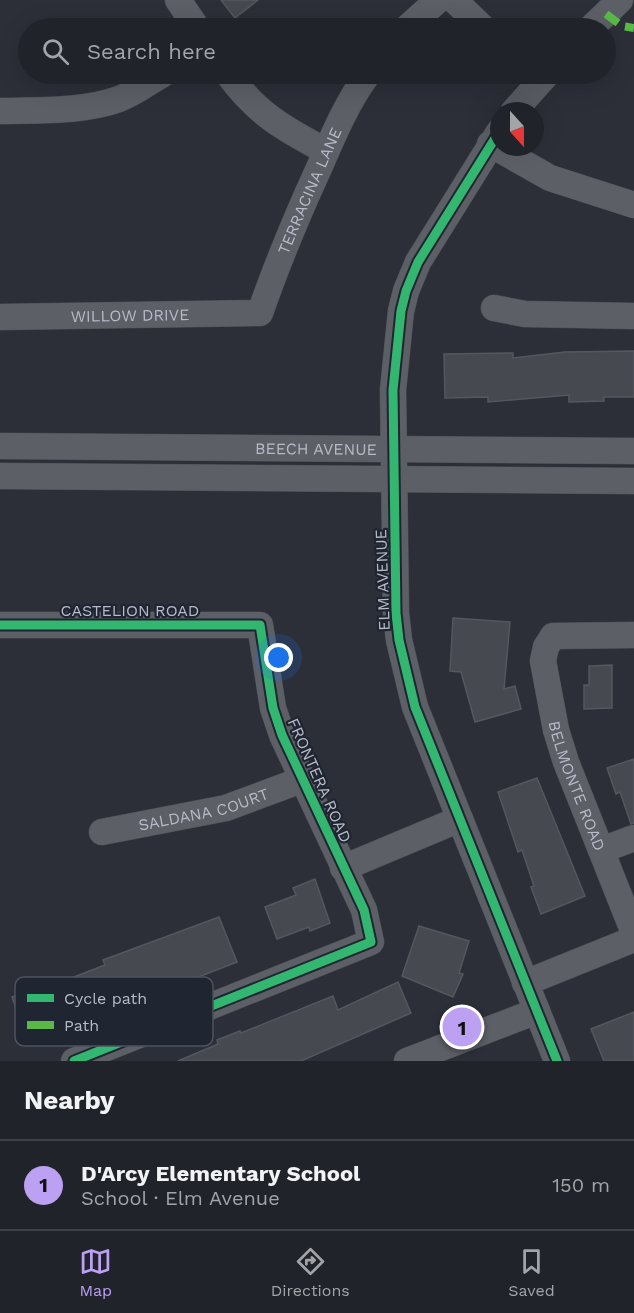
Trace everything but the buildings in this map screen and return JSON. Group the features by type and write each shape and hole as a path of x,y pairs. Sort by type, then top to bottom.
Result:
{"street":[{"path":"178,0 190,18"},
{"path":"418,18 438,0"},
{"path":"454,0 473,18"},
{"path":"601,18 620,0"},
{"path":"0,111 84,106 111,101 132,93 147,84"},
{"path":"237,84 271,120 326,151"},
{"name":"TERRACINA LANE","path":"260,314 283,247 326,151 361,84"},
{"path":"520,102 533,84"},
{"name":"ELM AVENUE","path":"490,146 437,229 406,291 394,360 396,613 399,640 416,707 557,1061"},
{"path":"520,156 550,178 634,205"},
{"path":"494,308 525,314 634,316"},
{"name":"WILLOW DRIVE","path":"0,317 260,314"},
{"name":"BEECH AVENUE","path":"0,446 634,451"},
{"name":"BEECH AVENUE","path":"0,476 634,481"},
{"name":"CASTELION ROAD","path":"0,625 260,625"},
{"name":"FRONTERA ROAD","path":"213,1005 371,942 364,910 301,780 273,708 260,625"},
{"name":"BELMONTE ROAD","path":"634,635 553,636 546,647 543,661 550,704 566,762 634,933"},
{"name":"SALDANA COURT","path":"102,832 226,808 301,780"},
{"path":"343,868 460,819"},
{"path":"602,850 634,838"},
{"path":"525,982 634,939"},
{"path":"407,1061 537,1011"},
{"name":"FRONTERA ROAD","path":"74,1061 111,1046"}],"marked path":[{"path":"606,14 611,18"},
{"path":"616,22 622,26 634,28"}],"cycle path":[{"path":"490,146 418,262 406,291 401,311 393,390 396,613 399,640 415,707 557,1061"},
{"path":"0,625 260,625 273,708 282,735 364,910 371,942 213,1005"},
{"path":"74,1061 111,1046"}],"place":[{"name":"D'Arcy Elementary School","path":"462,1027"}]}
